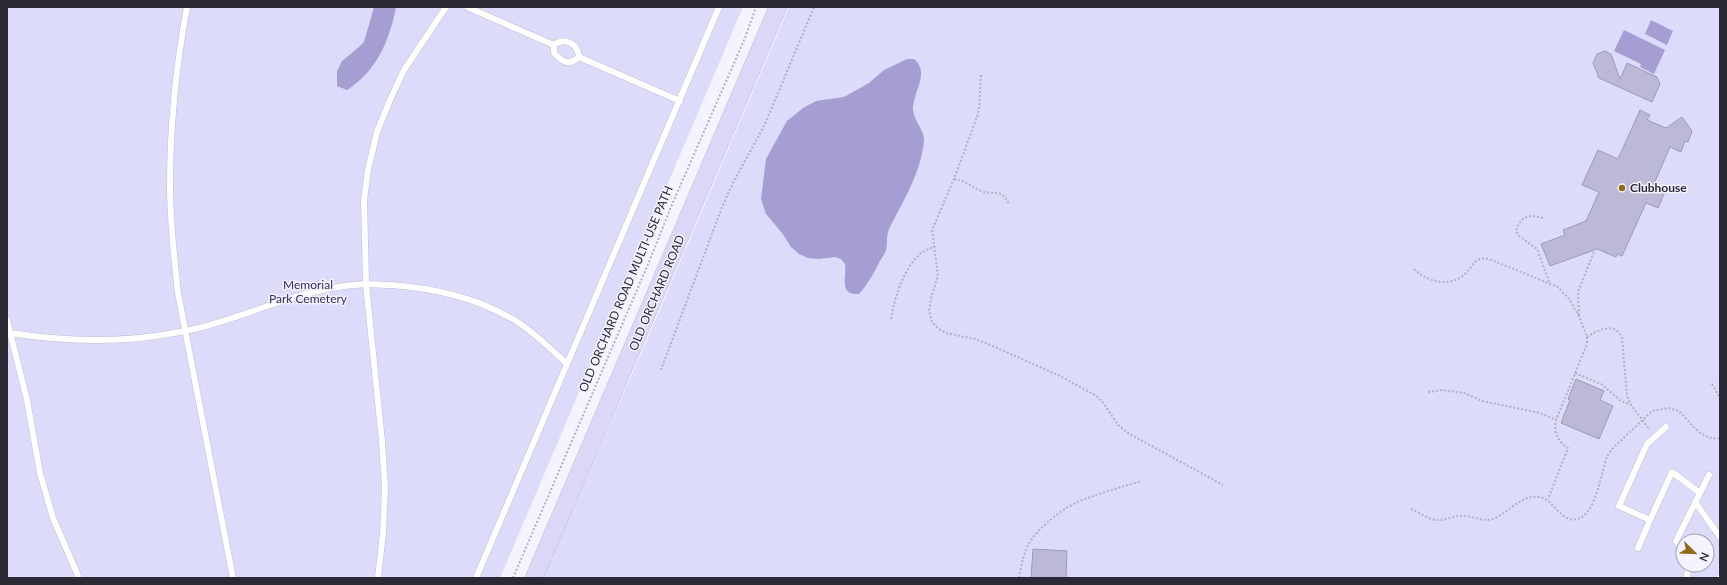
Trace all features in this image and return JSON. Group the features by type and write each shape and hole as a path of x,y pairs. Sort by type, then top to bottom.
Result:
{"main road":[{"name":"OLD ORCHARD ROAD","path":"534,578 778,7"}],"lane":[{"path":"187,7 176,75 170,187 173,246 178,293 233,578"},
{"path":"378,578 383,534 385,488 382,441 366,284 364,200 368,170 378,132 404,70 446,7"},
{"path":"467,7 554,45"},
{"path":"476,578 719,7"},
{"path":"554,45 558,42 565,41 571,43 577,48 579,56"},
{"path":"554,45 554,53 562,61 569,63 574,61 579,56"},
{"path":"579,56 680,101"},
{"path":"10,333 42,338 79,340 124,338 186,331 238,317 292,298 324,290 366,284 409,286 441,291 468,298 493,309 517,322 540,339 567,364"},
{"path":"7,320 28,400 40,473 53,518 79,578"},
{"path":"1650,520 1619,506 1648,444 1666,426"},
{"path":"1638,548 1672,472 1700,493"},
{"path":"1680,533 1709,475"},
{"path":"1695,502 1720,537"}],"path":[{"name":"OLD ORCHARD ROAD MULTI-USE PATH","path":"513,578 649,262 671,207 745,38 756,7"},
{"path":"661,370 722,207 733,183 765,124 814,7"},
{"path":"981,75 978,117 932,230 938,276 931,298 929,311 932,322 935,327 946,333 975,339 988,344 1082,386 1102,401 1113,419 1128,432 1222,485"},
{"path":"954,179 970,183 981,191 1000,194 1004,196 1009,204"},
{"path":"1543,218 1529,215 1520,221 1516,231 1518,235 1537,249 1550,284"},
{"path":"891,320 900,282 919,254 935,246"},
{"path":"1579,316 1578,292 1595,249"},
{"path":"1414,269 1425,278 1435,281 1452,281 1466,274 1474,262 1483,258 1558,287 1579,316 1587,337 1585,350 1556,420 1556,434 1560,441 1568,448 1548,499"},
{"path":"1587,337 1603,329 1615,330 1620,333 1622,338 1627,396 1631,405 1656,436"},
{"path":"1575,373 1601,384 1621,401 1631,405"},
{"path":"1712,384 1720,398"},
{"path":"1428,392 1442,390 1464,393 1482,401 1540,413 1556,420"},
{"path":"1411,509 1435,520 1458,515 1492,520 1533,496 1548,499 1560,514 1571,519 1583,516 1591,507 1607,456 1612,449 1652,411 1669,408 1679,411 1697,431 1704,436 1710,438 1720,438"},
{"path":"1019,578 1021,563 1029,544 1046,524 1069,506 1084,499 1141,482"}],"green space":[{"name":"Memorial Park Cemetery","path":"7,7 743,7 500,578 7,578"},
{"path":"789,7 1720,7 1720,578 543,578 640,356"}],"shaded area":[{"path":"374,7 396,7 390,31 386,43 374,65 357,83 347,90 337,86 337,71 342,61 364,42"},
{"path":"1651,20 1673,31 1667,45 1645,34"},
{"path":"1624,30 1665,50 1654,74 1640,67 1641,64 1614,51"},
{"path":"907,59 914,59 919,64 921,70 920,82 914,101 913,112 923,132 924,141 922,153 911,186 889,229 885,253 871,278 859,294 852,294 846,289 845,264 841,259 835,257 819,259 808,258 799,254 791,247 782,233 766,214 761,199 766,159 787,121 803,108 816,101 844,97 869,83 884,70"}],"building":[{"path":"1605,51 1611,54 1620,79 1627,63 1657,77 1660,84 1652,102 1599,78 1593,63 1597,54"},
{"name":"Clubhouse","path":"1640,110 1650,115 1647,120 1666,128 1682,117 1692,131 1688,142 1685,141 1681,152 1670,147 1653,186 1665,192 1658,208 1646,203 1622,256 1617,254 1616,257 1597,249 1550,266 1541,244 1565,235 1563,230 1586,221 1599,192 1582,185 1598,150 1618,159"},
{"path":"1576,379 1604,391 1600,400 1613,406 1599,439 1561,423"},
{"path":"1033,549 1067,551 1066,578 1031,578"}],"place":[{"name":"Clubhouse","path":"1622,188"}]}
